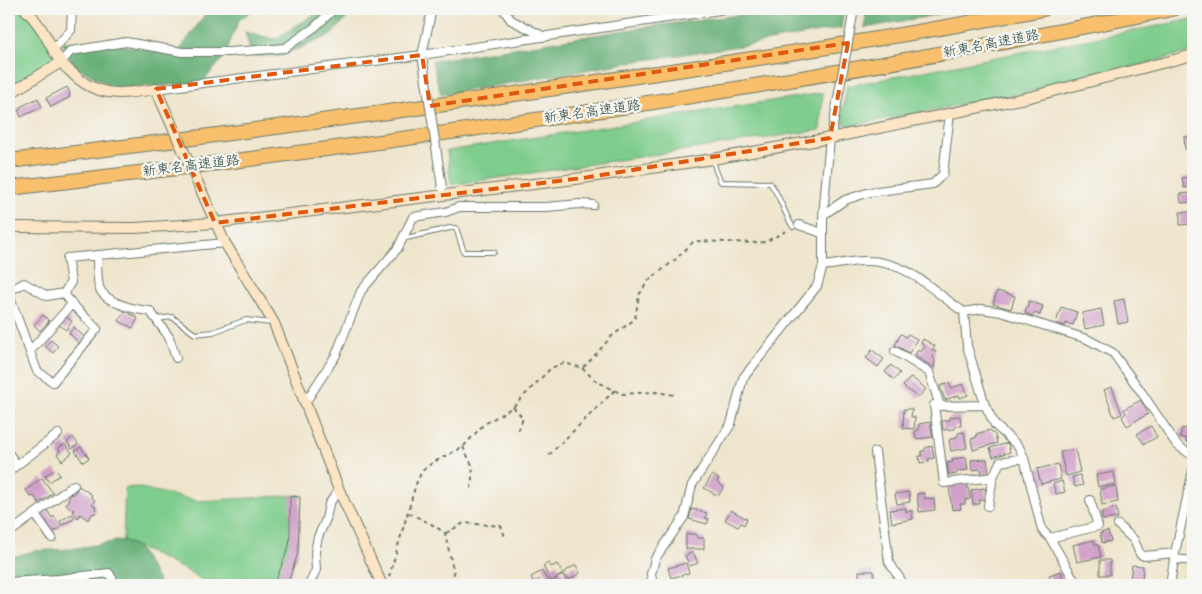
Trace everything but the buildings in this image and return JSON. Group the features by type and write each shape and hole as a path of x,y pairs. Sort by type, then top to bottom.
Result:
{"highway":[{"name":"新東名高速道路","path":"9,161 520,94 964,24 1043,9"},
{"name":"新東名高速道路","path":"9,188 299,152 657,101 961,50 1172,9"}],"street":[{"path":"25,9 34,18 61,62 75,76 91,88 104,92 118,93 422,56 726,9"},
{"path":"54,50 71,30 72,9"},
{"path":"11,89 61,62 71,51 126,42 182,52 228,52 285,48 315,27 334,9"},
{"path":"432,9 422,56 446,212"},
{"path":"503,9 511,20 545,37"},
{"path":"653,585 651,574 655,559 684,517 692,485 731,424 743,378 817,286 823,266 822,233 830,138 854,9"},
{"path":"9,227 134,228 215,223 442,192 583,178 713,159 830,138 1030,97 1193,56"},
{"path":"156,89 225,243 274,323 338,490 381,585"},
{"path":"823,215 844,200 870,192 933,184 943,174 950,113"},
{"path":"305,403 336,355 361,291 398,248 413,217 446,212 459,207 538,207 593,204"},
{"path":"796,226 822,233"},
{"path":"64,293 72,304 97,329 53,382 37,371 9,293 24,283 47,296 64,293 71,282 67,258 225,243"},
{"path":"97,255 100,289 105,296 130,308 150,311 169,337 176,358"},
{"path":"823,266 860,261 895,265 916,275 944,299 964,312 982,309 1001,312 1087,339 1100,345 1113,353 1142,392 1177,445 1193,456"},
{"path":"30,351 72,304"},
{"path":"964,312 967,346 985,405 995,425 1018,447 1024,458 1042,530 1050,538 1077,585"},
{"path":"895,351 929,372 940,406"},
{"path":"985,405 934,405 944,483 993,477"},
{"path":"9,471 58,434"},
{"path":"875,452 889,562 904,585"},
{"path":"9,454 16,465"},
{"path":"988,506 993,477 1000,462 1024,458"},
{"path":"1170,585 1193,470"},
{"path":"9,533 74,485"},
{"path":"309,585 316,570 315,552 318,537 326,518 329,504 338,490"},
{"path":"1050,538 1098,526 1090,500"},
{"path":"35,514 52,538"},
{"path":"1118,525 1134,540 1140,554 1144,556 1175,556 1193,561"},
{"path":"9,582 59,582 109,573 116,585"}],"lane":[{"path":"713,159 721,182 770,183 777,193 785,216 796,226"},
{"path":"402,239 456,228 464,252 494,252"},
{"path":"157,319 172,317 196,334 213,332 246,320 274,323"}],"path":[{"path":"582,368 612,336 635,319 639,296 648,281 676,260 694,241 757,244 765,242 796,226"},
{"path":"389,576 416,484 422,471 432,463 463,447 483,425 513,407 551,368 564,363 582,368 596,382 622,394 656,392 675,395"},
{"path":"549,454 614,390"},
{"path":"513,407 523,418 518,432"},
{"path":"463,447 473,467 471,489"},
{"path":"408,513 445,533 458,585"},
{"path":"445,533 464,522 501,526 504,537"}],"highlighted area":[{"path":"848,43 830,138 583,178 215,223 156,89 422,55 430,106"}],"green space":[{"path":"9,9 20,9 36,20 61,62 9,94"},
{"path":"209,9 254,9 239,20 224,57 202,83 115,88 74,66 62,42 113,44 177,54"},
{"path":"323,9 355,9 331,35 281,56 252,56 245,32 275,39"},
{"path":"785,9 844,9 841,28 441,95 432,61 639,28"},
{"path":"866,9 967,9 865,28"},
{"path":"1193,19 1193,51 1064,85 849,126 841,121 847,86"},
{"path":"823,93 820,130 451,185 447,151"},
{"path":"136,487 198,501 300,495 295,559 283,585 210,585 190,572 123,540 125,488"},
{"path":"123,540 138,548 161,585 9,585 9,558 34,551 72,549"}]}
